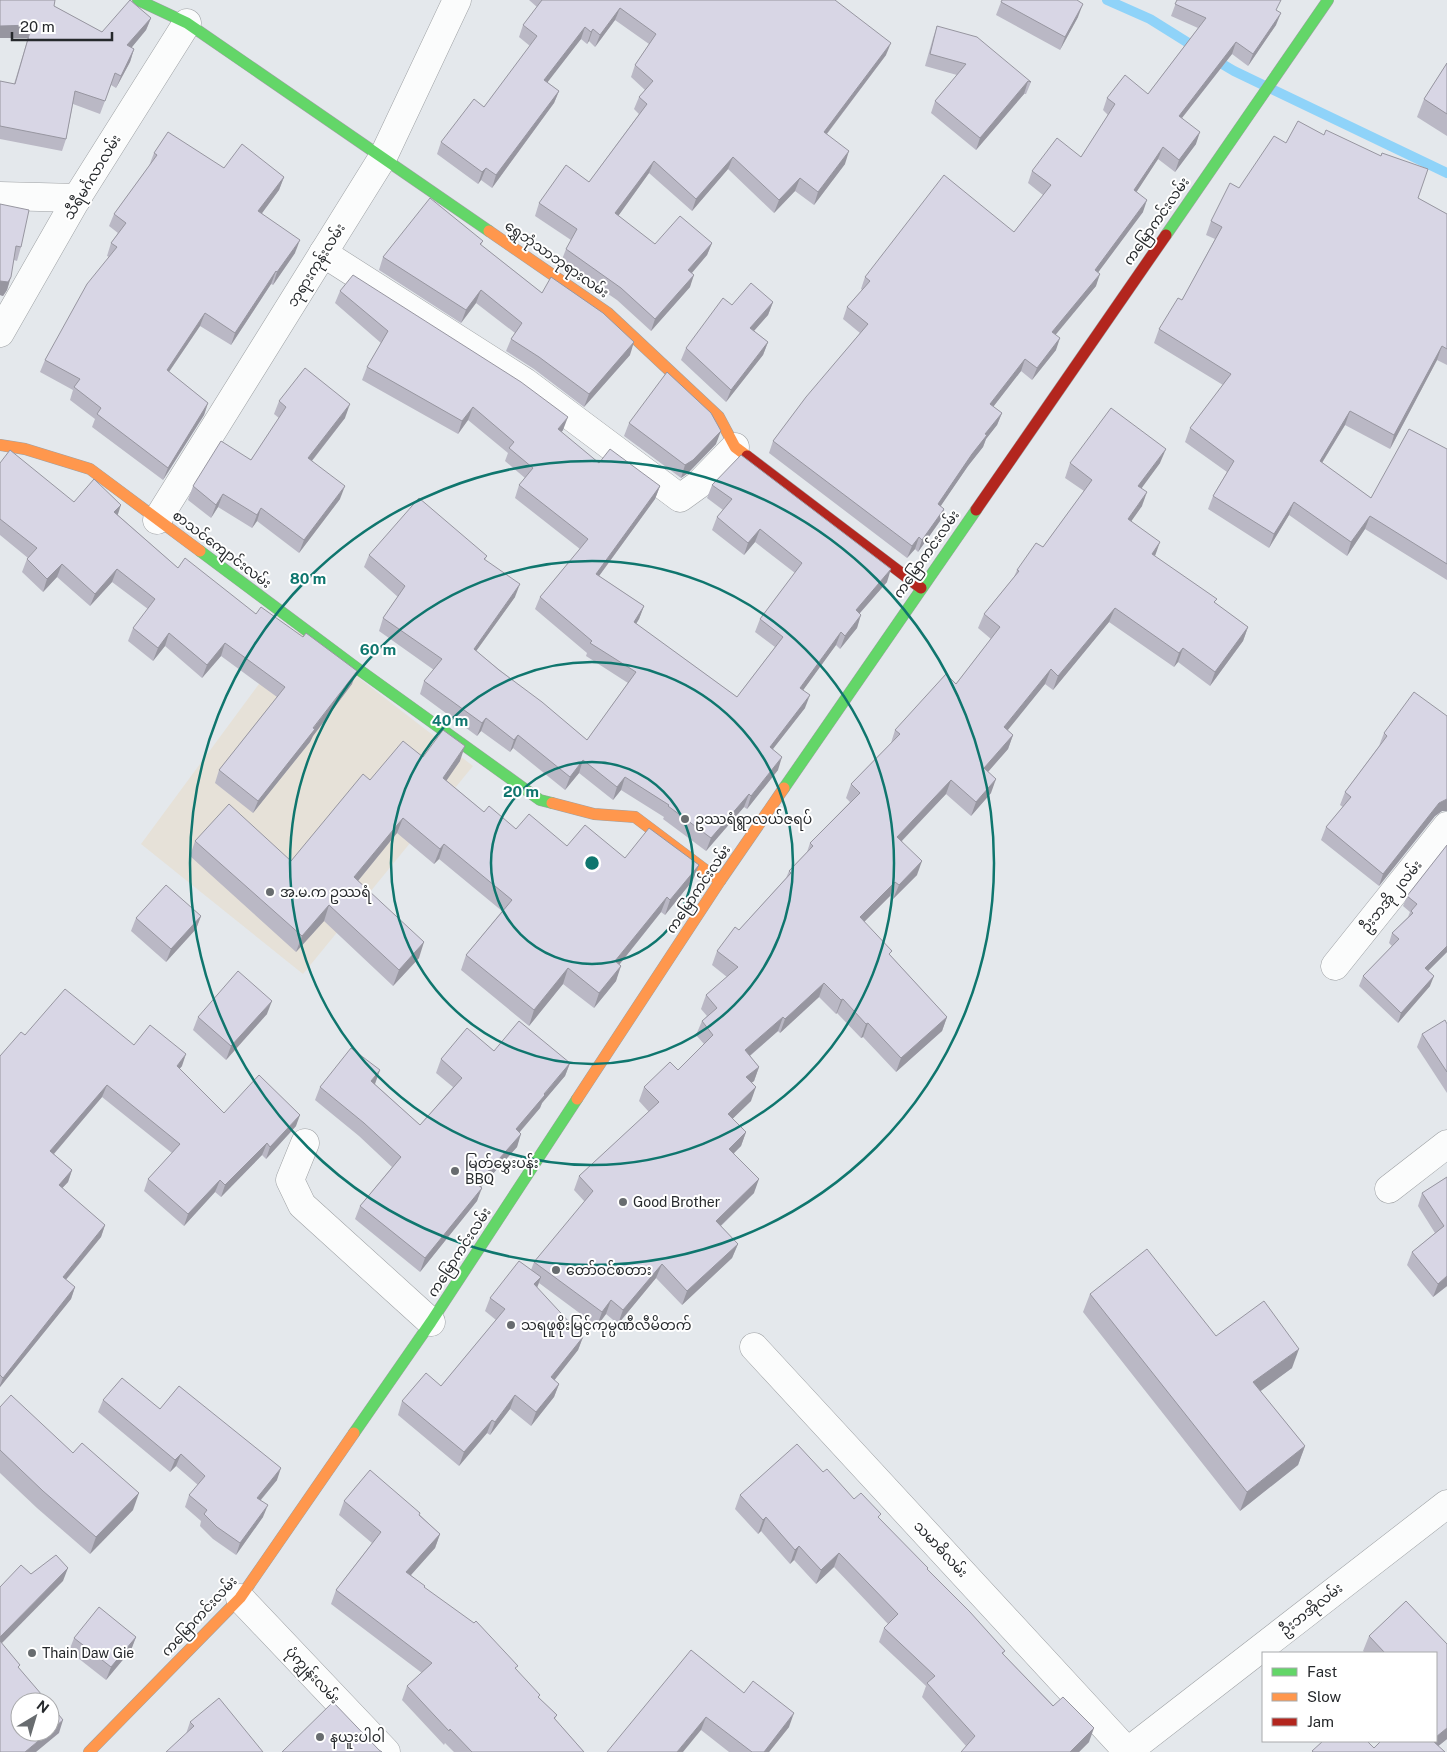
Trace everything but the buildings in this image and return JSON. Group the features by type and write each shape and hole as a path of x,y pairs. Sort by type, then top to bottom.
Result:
{"main road":[{"name":"ရွှေဘုံသာဘုရားလမ်း","path":"138,0 188,23 608,313 719,417 735,447 921,588"},
{"name":"ကမြောကင်းလမ်း","path":"90,1752 240,1598 431,1322 720,881 1328,0"},
{"name":"စာသင်ကျောင်းလမ်း","path":"0,445 25,449 90,469 358,669 540,800 594,814 635,817 720,881"}],"street":[{"name":"ဘုရားကုန်းလမ်း","path":"158,520 382,158 457,0"},
{"name":"သီရီမင်္ဂလာလမ်း","path":"0,333 78,198 188,23"},
{"path":"0,196 78,198"},
{"path":"323,252 525,382 680,498 698,485 735,447"},
{"name":"ဦးဘအို ၂လမ်း","path":"1335,966 1447,826"},
{"path":"305,1142 290,1180 302,1205 431,1322"},
{"path":"1389,1189 1447,1144"},
{"name":"သမာဓိလမ်း","path":"754,1347 1128,1752"},
{"name":"ဦးဘအိုလမ်း","path":"1128,1752 1447,1504"},
{"name":"ပုံကျွန်းလမ်း","path":"240,1598 386,1752"}],"shaded area":[{"path":"298,631 473,766 303,974 141,844"}],"waterway":[{"path":"1107,0 1150,19 1198,49"},
{"path":"1212,58 1234,71 1447,173"}],"traffic: fast":[{"path":"138,0 187,23 489,231"},
{"path":"1166,235 1328,0"},
{"path":"784,788 976,510"},
{"path":"200,551 358,669 540,800 552,803"},
{"path":"354,1433 431,1322 577,1099"}],"traffic: slow":[{"path":"489,231 608,313 719,417 735,447 747,456"},
{"path":"0,445 25,449 90,469 200,551"},
{"path":"577,1099 720,881 784,788"},
{"path":"552,803 594,814 635,817 720,881"},
{"path":"89,1752 240,1598 354,1433"}],"traffic: jam":[{"path":"976,510 1166,235"},
{"path":"747,456 921,588"}],"place":[{"name":"ဥဿရံရွာလယ်ဇရပ်","path":"685,819"},
{"name":"အ.မ.က ဥဿရံ","path":"270,892"},
{"name":"မြတ်မွှေးပန်း BBQ","path":"455,1171"},
{"name":"Good Brother","path":"623,1202"},
{"name":"တော်ဝင်စတား","path":"556,1270"},
{"name":"သရဖူစိုးမြင့်ကုမ္ပဏီလီမိတက်","path":"511,1325"},
{"name":"Thain Daw Gie","path":"32,1653"},
{"name":"နယူးပါဝါ","path":"320,1737"}]}
